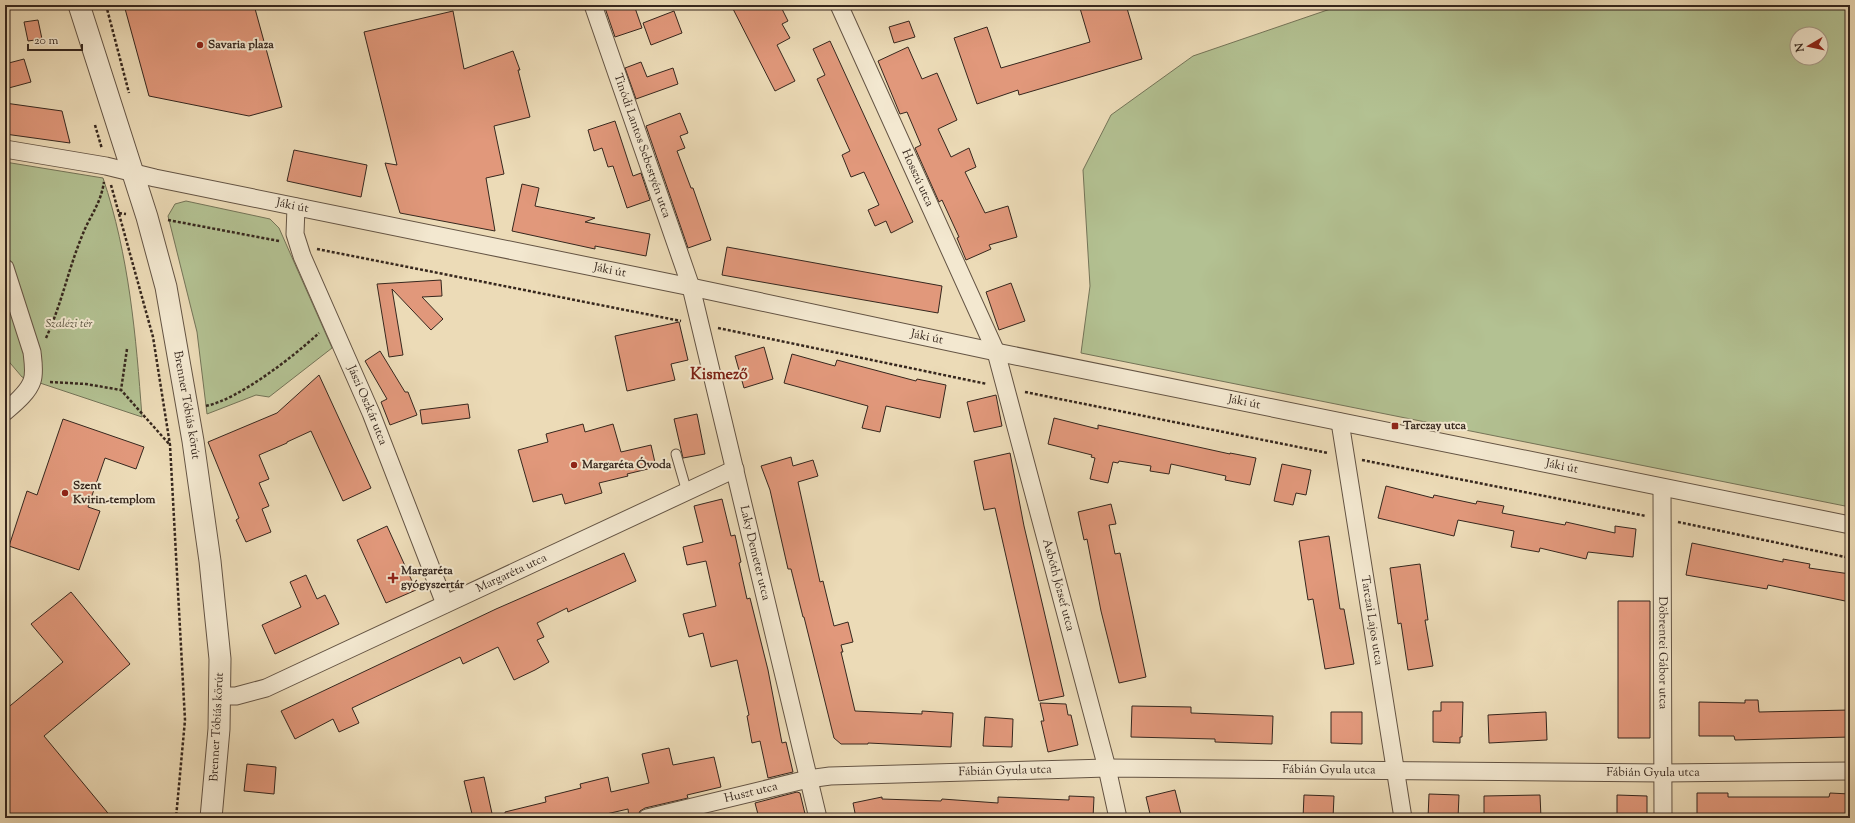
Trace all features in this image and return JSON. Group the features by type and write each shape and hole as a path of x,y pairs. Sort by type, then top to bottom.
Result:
{"street":[{"name":"Brenner Tóbiás körút","path":"79,5 133,172 166,287 183,381 216,611 220,696 211,818"},
{"name":"Tinódi Lantos Sebestyén utca","path":"593,5 691,287"},
{"name":"Hosszú utca","path":"839,5 996,352"},
{"name":"Jáki út","path":"5,149 106,166 162,180 691,287 996,352 1850,525"},
{"name":"Jászi Oszkár utca","path":"296,207 295,234 302,256 371,412 445,604"},
{"path":"5,268 32,352 33,373 21,396 5,412"},
{"name":"Laky Demeter utca","path":"691,287 818,818"},
{"name":"Asbóth József utca","path":"996,352 1107,768 1118,818"},
{"name":"Tarczai Lajos utca","path":"1340,422 1403,818"},
{"name":"Margaréta utca","path":"220,696 236,696 266,688 735,469"},
{"name":"Döbrentei Gábor utca","path":"1662,488 1663,818"},
{"name":"Fábián Gyula utca","path":"808,779 830,776 1107,768 1663,773 1850,771"},
{"name":"Huszt utca","path":"647,818 808,779"}],"lane":[{"path":"676,454 687,492"}],"path":[{"path":"94,121 153,337 170,445 185,720 176,818"},
{"path":"106,166 101,198 82,235 58,312 33,373 121,390 170,445"},
{"path":"201,407 214,404 256,382 302,348 332,321"},
{"path":"121,390 127,349"}],"green space":[{"path":"1342,5 1850,5 1850,507 1081,353 1090,286 1083,170 1111,115 1193,56"},
{"name":"Szalézi tér","path":"5,162 103,178 119,236 130,296 142,417 22,377 5,357"},
{"path":"186,201 270,219 279,228 332,348 269,397 256,395 207,414 197,332 168,216 175,204"}],"building":[{"name":"Savaria plaza","path":"124,5 254,5 282,107 249,116 149,96"},
{"path":"604,5 634,5 642,28 615,37"},
{"path":"731,5 780,5 788,21 782,24 790,38 777,45 795,81 775,91"},
{"path":"1079,5 1126,5 1142,59 1019,95 1018,90 977,104 954,38 987,27 1001,68 1090,42"},
{"path":"453,11 464,69 513,51 520,70 518,70 530,117 494,126 504,174 486,178 495,231 400,213 385,163 397,165 364,32"},
{"path":"674,11 682,33 651,45 643,23"},
{"path":"38,20 42,39 28,41 24,22"},
{"path":"909,21 915,37 894,43 889,27"},
{"path":"830,41 913,222 891,233 886,221 875,226 868,210 879,205 864,172 851,177 842,155 850,151 817,79 825,75 813,49"},
{"path":"908,47 922,79 937,73 957,120 938,129 951,157 969,148 976,167 965,172 985,213 1008,206 1017,237 989,245 991,249 966,260 957,238 959,237 942,200 939,202 915,148 921,145 907,112 900,114 878,61"},
{"path":"24,59 31,82 5,89 5,64"},
{"path":"641,62 647,77 673,68 678,84 636,99 625,68"},
{"path":"5,103 62,111 70,143 5,134"},
{"path":"680,113 688,133 680,136 685,148 677,151 691,188 693,188 711,240 688,248 646,126"},
{"path":"615,121 633,176 641,173 650,200 627,208 613,166 608,167 602,148 594,151 588,130"},
{"path":"294,150 367,165 361,197 287,181"},
{"path":"522,184 539,188 535,206 595,218 585,222 650,234 646,256 595,246 595,249 512,231"},
{"path":"727,247 942,286 938,313 722,275"},
{"path":"441,280 442,296 422,297 443,319 431,330 392,289 403,355 389,357 377,284"},
{"path":"1011,283 1025,321 999,330 986,292"},
{"path":"679,322 688,360 671,364 675,380 627,391 615,336"},
{"path":"764,347 773,379 744,388 735,356"},
{"path":"380,351 405,392 408,392 417,415 390,425 381,402 387,399 365,361"},
{"path":"792,354 835,366 837,360 916,381 917,379 946,385 940,418 886,406 880,432 862,428 868,406 784,383"},
{"path":"319,375 371,488 343,501 311,431 259,455 269,479 259,483 269,506 262,509 271,532 246,542 236,520 239,518 208,442 277,413"},
{"path":"996,395 1002,426 974,432 967,402"},
{"path":"468,404 470,418 422,424 420,410"},
{"path":"697,414 705,454 683,458 674,419"},
{"path":"1054,418 1098,429 1098,425 1230,454 1256,458 1250,485 1225,480 1226,476 1171,464 1169,474 1150,471 1151,466 1119,461 1118,463 1113,462 1108,483 1090,479 1095,458 1091,457 1092,455 1048,444"},
{"name":"Szent Kvirin-templom","path":"63,419 144,447 136,469 105,458 88,507 100,511 79,570 9,546 27,491 37,495"},
{"name":"Margaréta Óvoda","path":"583,424 585,432 613,424 621,452 651,445 656,467 599,483 602,493 565,504 562,494 533,502 518,450 548,442 546,434"},
{"path":"1010,453 1024,526 1064,696 1039,701 995,508 984,510 974,461"},
{"path":"791,457 793,466 813,460 818,476 798,482 820,582 823,581 834,626 848,622 853,642 841,645 843,652 841,652 855,711 922,714 922,711 953,713 951,747 868,743 841,744 834,738 791,569 788,569 770,490 761,466"},
{"path":"1282,464 1311,470 1306,495 1296,493 1293,505 1274,501"},
{"path":"1386,486 1433,498 1434,495 1476,504 1477,501 1504,506 1502,513 1565,525 1566,522 1615,533 1615,526 1636,529 1633,557 1588,552 1586,559 1540,548 1539,552 1511,547 1514,531 1458,520 1454,536 1378,518"},
{"path":"722,499 731,536 735,535 741,562 739,563 747,599 750,598 768,670 782,743 786,742 793,772 768,778 760,741 752,743 747,716 749,715 737,660 711,667 703,633 689,637 683,614 716,606 706,561 687,565 683,547 703,542 694,506"},
{"path":"1111,504 1116,524 1109,525 1115,554 1120,553 1146,677 1119,683 1101,611 1087,539 1084,540 1078,512"},
{"path":"387,526 416,590 386,603 357,540"},
{"path":"1329,536 1340,609 1344,609 1354,664 1325,669 1313,599 1308,600 1299,541"},
{"path":"1692,543 1783,562 1783,559 1810,564 1809,568 1850,574 1850,602 1768,585 1767,589 1686,575"},
{"path":"624,553 636,581 568,612 567,608 537,623 544,637 537,640 549,662 535,670 514,680 498,647 463,664 460,657 352,708 359,723 339,732 333,719 295,739 281,711 496,609"},
{"path":"1420,564 1428,620 1425,620 1433,666 1408,670 1401,623 1398,624 1390,568"},
{"path":"306,575 317,599 325,595 339,624 275,654 262,625 301,607 290,582"},
{"path":"71,592 130,664 44,736 112,818 5,818 5,710 63,662 31,624"},
{"path":"1618,601 1650,601 1650,738 1618,738"},
{"path":"1745,700 1758,700 1759,712 1850,710 1850,737 1735,740 1734,736 1699,736 1699,702 1745,703"},
{"path":"1441,702 1463,702 1462,737 1460,737 1460,743 1433,742 1433,711 1441,711"},
{"path":"1040,703 1066,704 1068,715 1071,715 1078,745 1048,752 1041,721 1044,721"},
{"path":"1132,706 1191,707 1191,713 1273,716 1272,744 1215,742 1215,739 1131,737"},
{"path":"1331,712 1362,712 1362,744 1331,743"},
{"path":"1546,712 1547,740 1489,743 1488,715"},
{"path":"985,717 1013,719 1012,747 983,746"},
{"path":"669,748 673,765 714,757 721,787 687,795 688,798 645,808 640,811 637,818 629,818 628,809 589,818 505,818 505,812 546,802 545,797 581,788 580,784 608,777 611,792 649,783 642,754"},
{"path":"247,764 276,767 274,794 244,791"},
{"path":"484,777 493,818 473,818 464,781"},
{"path":"1175,790 1182,818 1151,818 1146,797"},
{"path":"797,792 800,793 806,818 759,818 755,803"},
{"path":"1697,793 1728,793 1728,797 1829,797 1830,793 1850,794 1850,818 1697,818"},
{"path":"1429,794 1459,795 1458,818 1428,818"},
{"path":"1304,795 1334,796 1333,818 1303,818"},
{"path":"1540,795 1541,818 1484,818 1484,796"},
{"path":"1617,795 1647,796 1647,818 1617,818"},
{"path":"1069,796 1094,797 1093,818 856,818 853,803 882,797 882,799 941,801 942,799 998,803 998,797 1069,800"}],"place":[{"name":"Savaria plaza","path":"200,45"},
{"name":"Tarczay utca","path":"1395,426"},
{"name":"Margaréta Óvoda","path":"574,465"},
{"name":"Szent Kvirin-templom","path":"65,493"},
{"name":"Margaréta gyógyszertár","path":"393,578"}],"district":[{"name":"Kismező","path":"719,375"}]}
